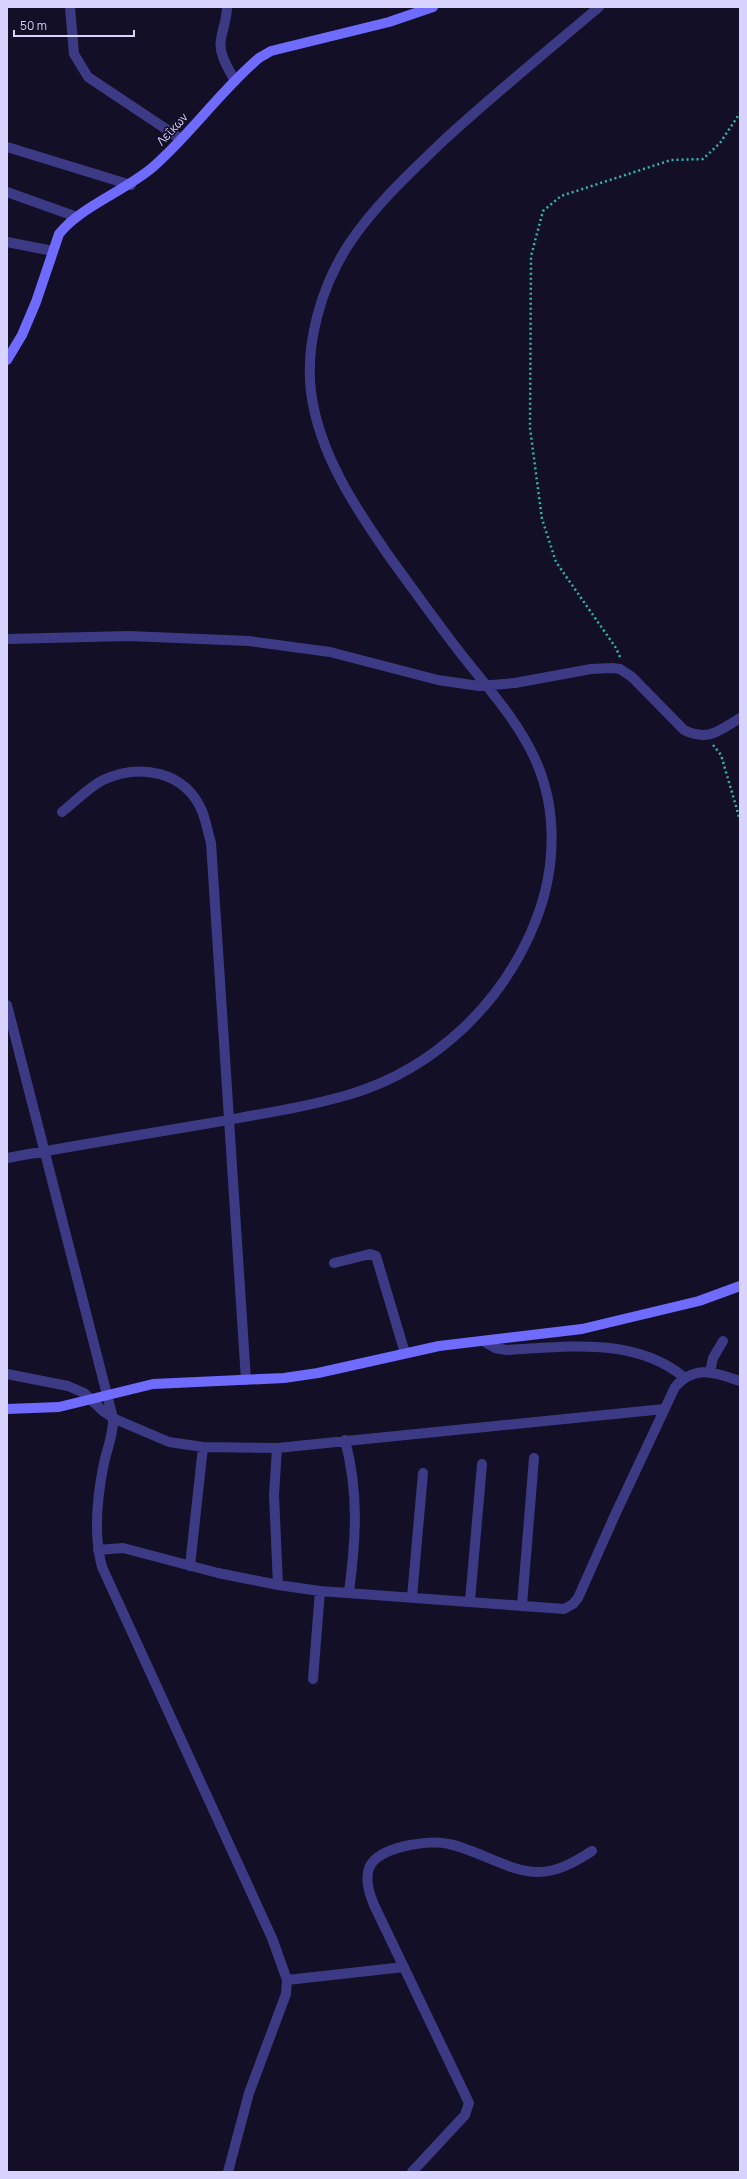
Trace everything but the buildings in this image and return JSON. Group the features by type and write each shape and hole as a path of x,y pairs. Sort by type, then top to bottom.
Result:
{"street":[{"path":"70,7 71,36 74,54 88,77 181,139"},
{"path":"227,7 227,20 220,40 223,60 235,81"},
{"name":"Λεΐκων","path":"7,360 30,316 60,234 77,217 131,185 153,166 259,58 271,51 390,22 433,7"},
{"path":"7,1158 230,1119 352,1093 409,1069 440,1050 486,1005 514,964 532,929 545,892 551,855 550,812 546,791 536,760 516,726 379,542 337,472 324,443 311,391 311,360 314,336 320,309 335,269 349,244 374,211 406,177 475,112 599,7"},
{"path":"7,147 131,185"},
{"path":"7,192 77,217"},
{"path":"7,242 53,251"},
{"path":"7,639 129,636 248,641 330,652 438,680 487,686 600,668 616,668 627,673 641,684 684,730 695,735 705,736 716,733 740,718"},
{"path":"62,812 102,781 124,773 147,771 159,773 176,781 188,792 201,810 211,843 246,1380"},
{"path":"7,1005 113,1418 113,1429 103,1469 99,1493 97,1529 98,1550 102,1567 264,1919 287,1980 286,1994 249,2093 228,2172"},
{"path":"334,1263 370,1254 376,1256 405,1353"},
{"path":"7,1409 59,1407 153,1384 246,1380 318,1374 405,1353 483,1341 542,1335 588,1328 699,1302 740,1286"},
{"path":"483,1341 495,1348 507,1350 580,1346 608,1347 646,1355 660,1360 685,1378"},
{"path":"710,1372 713,1358 723,1342"},
{"path":"98,1550 123,1548 190,1566 278,1585 320,1590 564,1608 573,1604 578,1598 675,1387 691,1374 710,1372 740,1382"},
{"path":"7,1374 68,1386 92,1399 103,1411 113,1418 169,1442 203,1447 277,1448 664,1409"},
{"path":"346,1440 353,1478 356,1514 349,1592"},
{"path":"190,1566 203,1447"},
{"path":"277,1448 274,1495 278,1585"},
{"path":"522,1605 534,1458"},
{"path":"470,1601 482,1464"},
{"path":"412,1597 423,1473"},
{"path":"313,1679 320,1590"},
{"path":"412,2172 465,2115 469,2103 367,1888 366,1877 374,1858 380,1854 401,1847 441,1842 535,1872 559,1869 592,1852"},
{"path":"287,1980 404,1967"}],"path":[{"path":"627,673 616,648 556,562 542,519 530,428 531,256 542,211 561,196 671,160 703,159 720,143 740,113"},
{"path":"705,736 721,755 740,820"}]}
